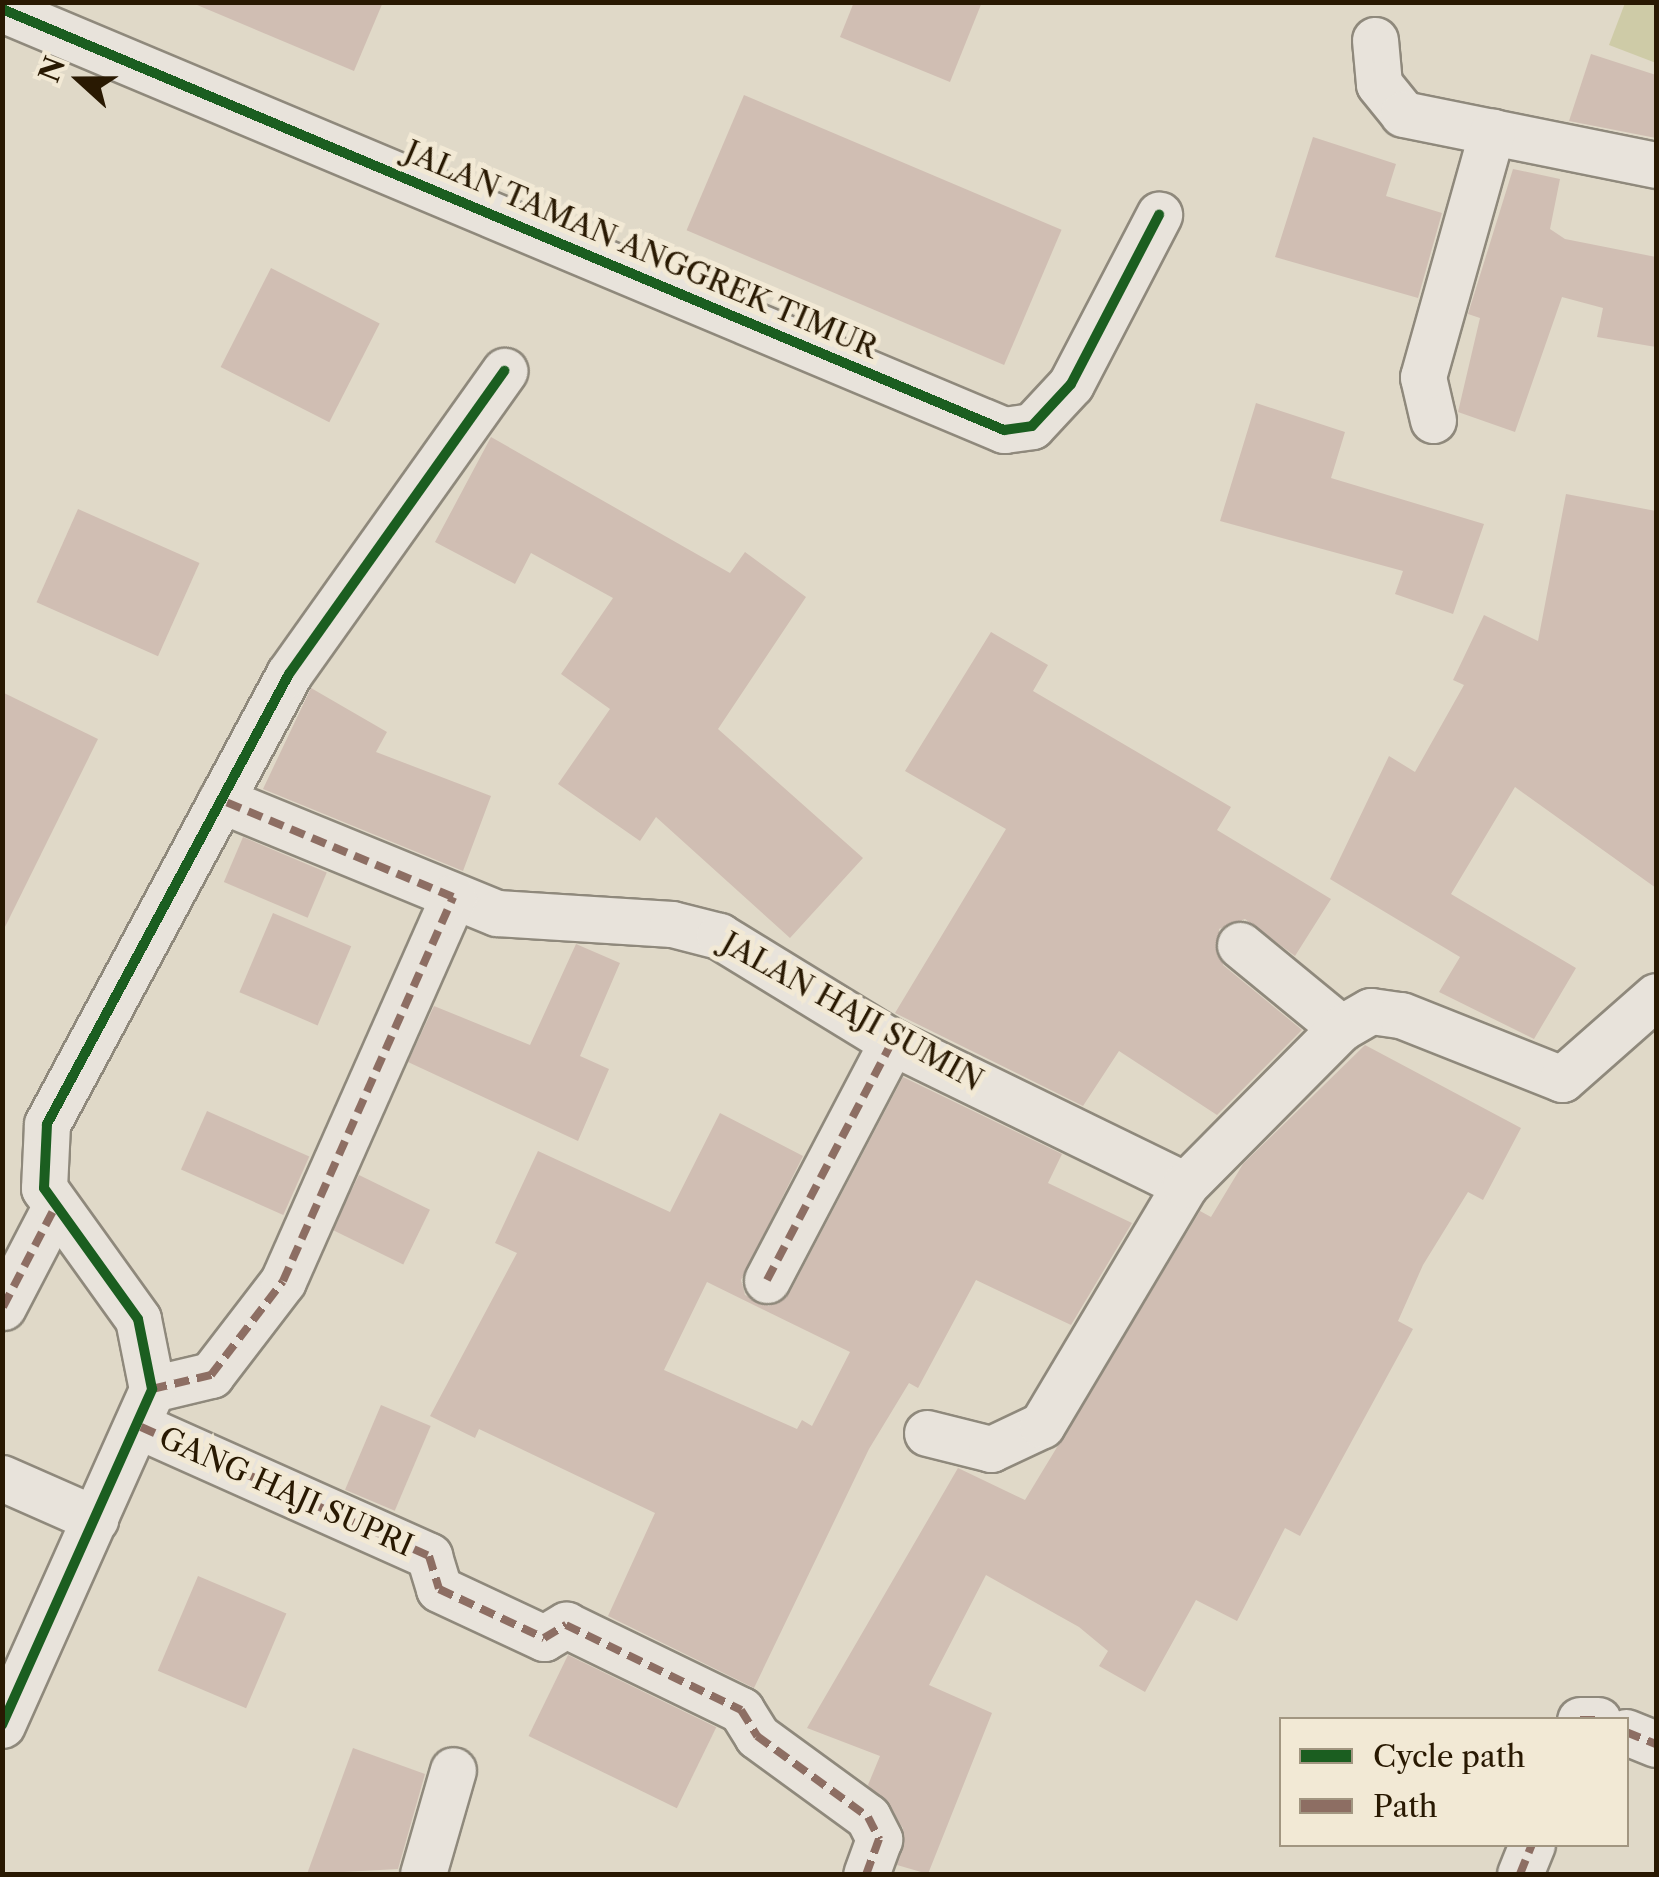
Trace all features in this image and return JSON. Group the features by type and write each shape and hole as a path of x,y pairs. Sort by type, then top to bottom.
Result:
{"street":[{"name":"JALAN TAMAN ANGGREK TIMUR","path":"2,9 1004,430 1032,426 1071,384 1159,214"},
{"path":"1375,40 1379,84 1403,114 1656,165"},
{"path":"1433,420 1424,377 1492,130"},
{"path":"2,1725 147,1408 151,1348 138,1319 54,1209 44,1188 47,1124 288,674 504,372"},
{"name":"JALAN HAJI SUMIN","path":"221,800 497,913 672,924 719,936 892,1042 1185,1185"},
{"path":"147,1408 211,1374 282,1281 453,897"},
{"path":"1240,945 1341,1028"},
{"path":"927,1433 991,1449 1042,1425 1185,1185 1341,1028 1371,1011 1401,1015 1562,1078 1655,1003"},
{"path":"766,1280 892,1042"},
{"path":"3,1307 54,1209"},
{"name":"GANG HAJI SUPRI","path":"147,1408 429,1556 439,1589 544,1638 566,1625 741,1710 758,1736 868,1816 879,1839 866,1874"},
{"path":"2,1478 94,1519"},
{"path":"1629,1733 1656,1744"},
{"path":"423,1874 453,1770"},
{"path":"1520,1874 1531,1847"}],"shaded area":[{"path":"1625,3 1656,3 1656,63 1609,45"}],"building":[{"path":"190,2 383,2 354,71"},
{"path":"854,2 982,2 950,82 840,37"},
{"path":"1591,54 1656,75 1656,138 1569,121"},
{"path":"744,95 1062,230 1004,365 687,230"},
{"path":"1313,137 1396,164 1386,196 1442,213 1418,298 1275,257"},
{"path":"1513,169 1560,179 1550,229 1565,239 1656,257 1656,347 1597,337 1603,308 1562,297 1515,432 1458,412 1480,318 1468,314"},
{"path":"271,268 380,323 329,422 221,367"},
{"path":"1256,403 1345,432 1331,478 1484,524 1453,614 1395,594 1403,571 1220,521"},
{"path":"491,437 730,573 745,552 806,597 718,729 863,858 790,938 656,817 640,841 558,784 610,709 561,674 613,598 531,553 515,584 435,542"},
{"path":"1566,494 1656,511 1656,888 1515,787 1451,894 1576,968 1534,1039 1439,992 1460,957 1330,879 1389,756 1415,772 1464,685 1453,680 1484,615 1538,641"},
{"path":"78,509 200,563 158,656 37,602"},
{"path":"991,632 1048,665 1033,691 1231,807 1217,830 1331,899 1295,956 1245,919 1219,929 1223,965 1302,1030 1217,1115 1119,1051 1083,1106 895,1013 1006,829 905,771"},
{"path":"311,688 387,732 376,752 491,796 463,871 263,789"},
{"path":"2,692 98,739 2,933"},
{"path":"243,837 327,873 308,918 224,882"},
{"path":"273,913 351,946 318,1025 239,992"},
{"path":"576,944 620,963 580,1056 609,1069 578,1141 408,1062 434,1006 530,1045"},
{"path":"1365,1045 1521,1128 1483,1200 1468,1192 1423,1265 1398,1321 1413,1329 1300,1536 1285,1528 1237,1621 1196,1600 1145,1692 1099,1666 1108,1651 1079,1627 986,1575 929,1685 992,1713 928,1874 897,1865 903,1828 868,1785 880,1756 807,1728 958,1468 1025,1500 1200,1211 1211,1217 1243,1164"},
{"path":"903,1077 1062,1154 1048,1183 1132,1223 1071,1325 976,1280 918,1388 909,1383 869,1449 754,1688 608,1616 655,1513 479,1429 475,1438 430,1416 517,1253 495,1243 538,1151 670,1212 720,1113 803,1156 741,1280 745,1295 769,1306 790,1292","holes":["707,1282 850,1352 812,1426 802,1420 797,1429 664,1370"]},
{"path":"207,1111 309,1157 283,1215 181,1169"},
{"path":"359,1175 430,1210 403,1264 332,1230"},
{"path":"381,1405 431,1426 395,1511 345,1490"},
{"path":"198,1576 286,1614 246,1708 158,1671"},
{"path":"568,1655 716,1727 677,1808 529,1736"},
{"path":"353,1748 425,1774 398,1869 307,1874"}],"marked path":[{"path":"152,1389 211,1375 283,1281 453,897 221,800"},
{"path":"767,1280 892,1042"},
{"path":"3,1307 54,1209"},
{"path":"141,1427 429,1556 439,1589 544,1638 566,1625 741,1710 757,1736 868,1817 879,1839 866,1874"},
{"path":"1629,1733 1656,1744"},
{"path":"1520,1874 1531,1847"}],"cycle path":[{"path":"2,9 1004,430 1032,426 1071,384 1159,215"},
{"path":"2,1725 152,1389 138,1319 44,1188 47,1124 289,674 504,371"}]}
